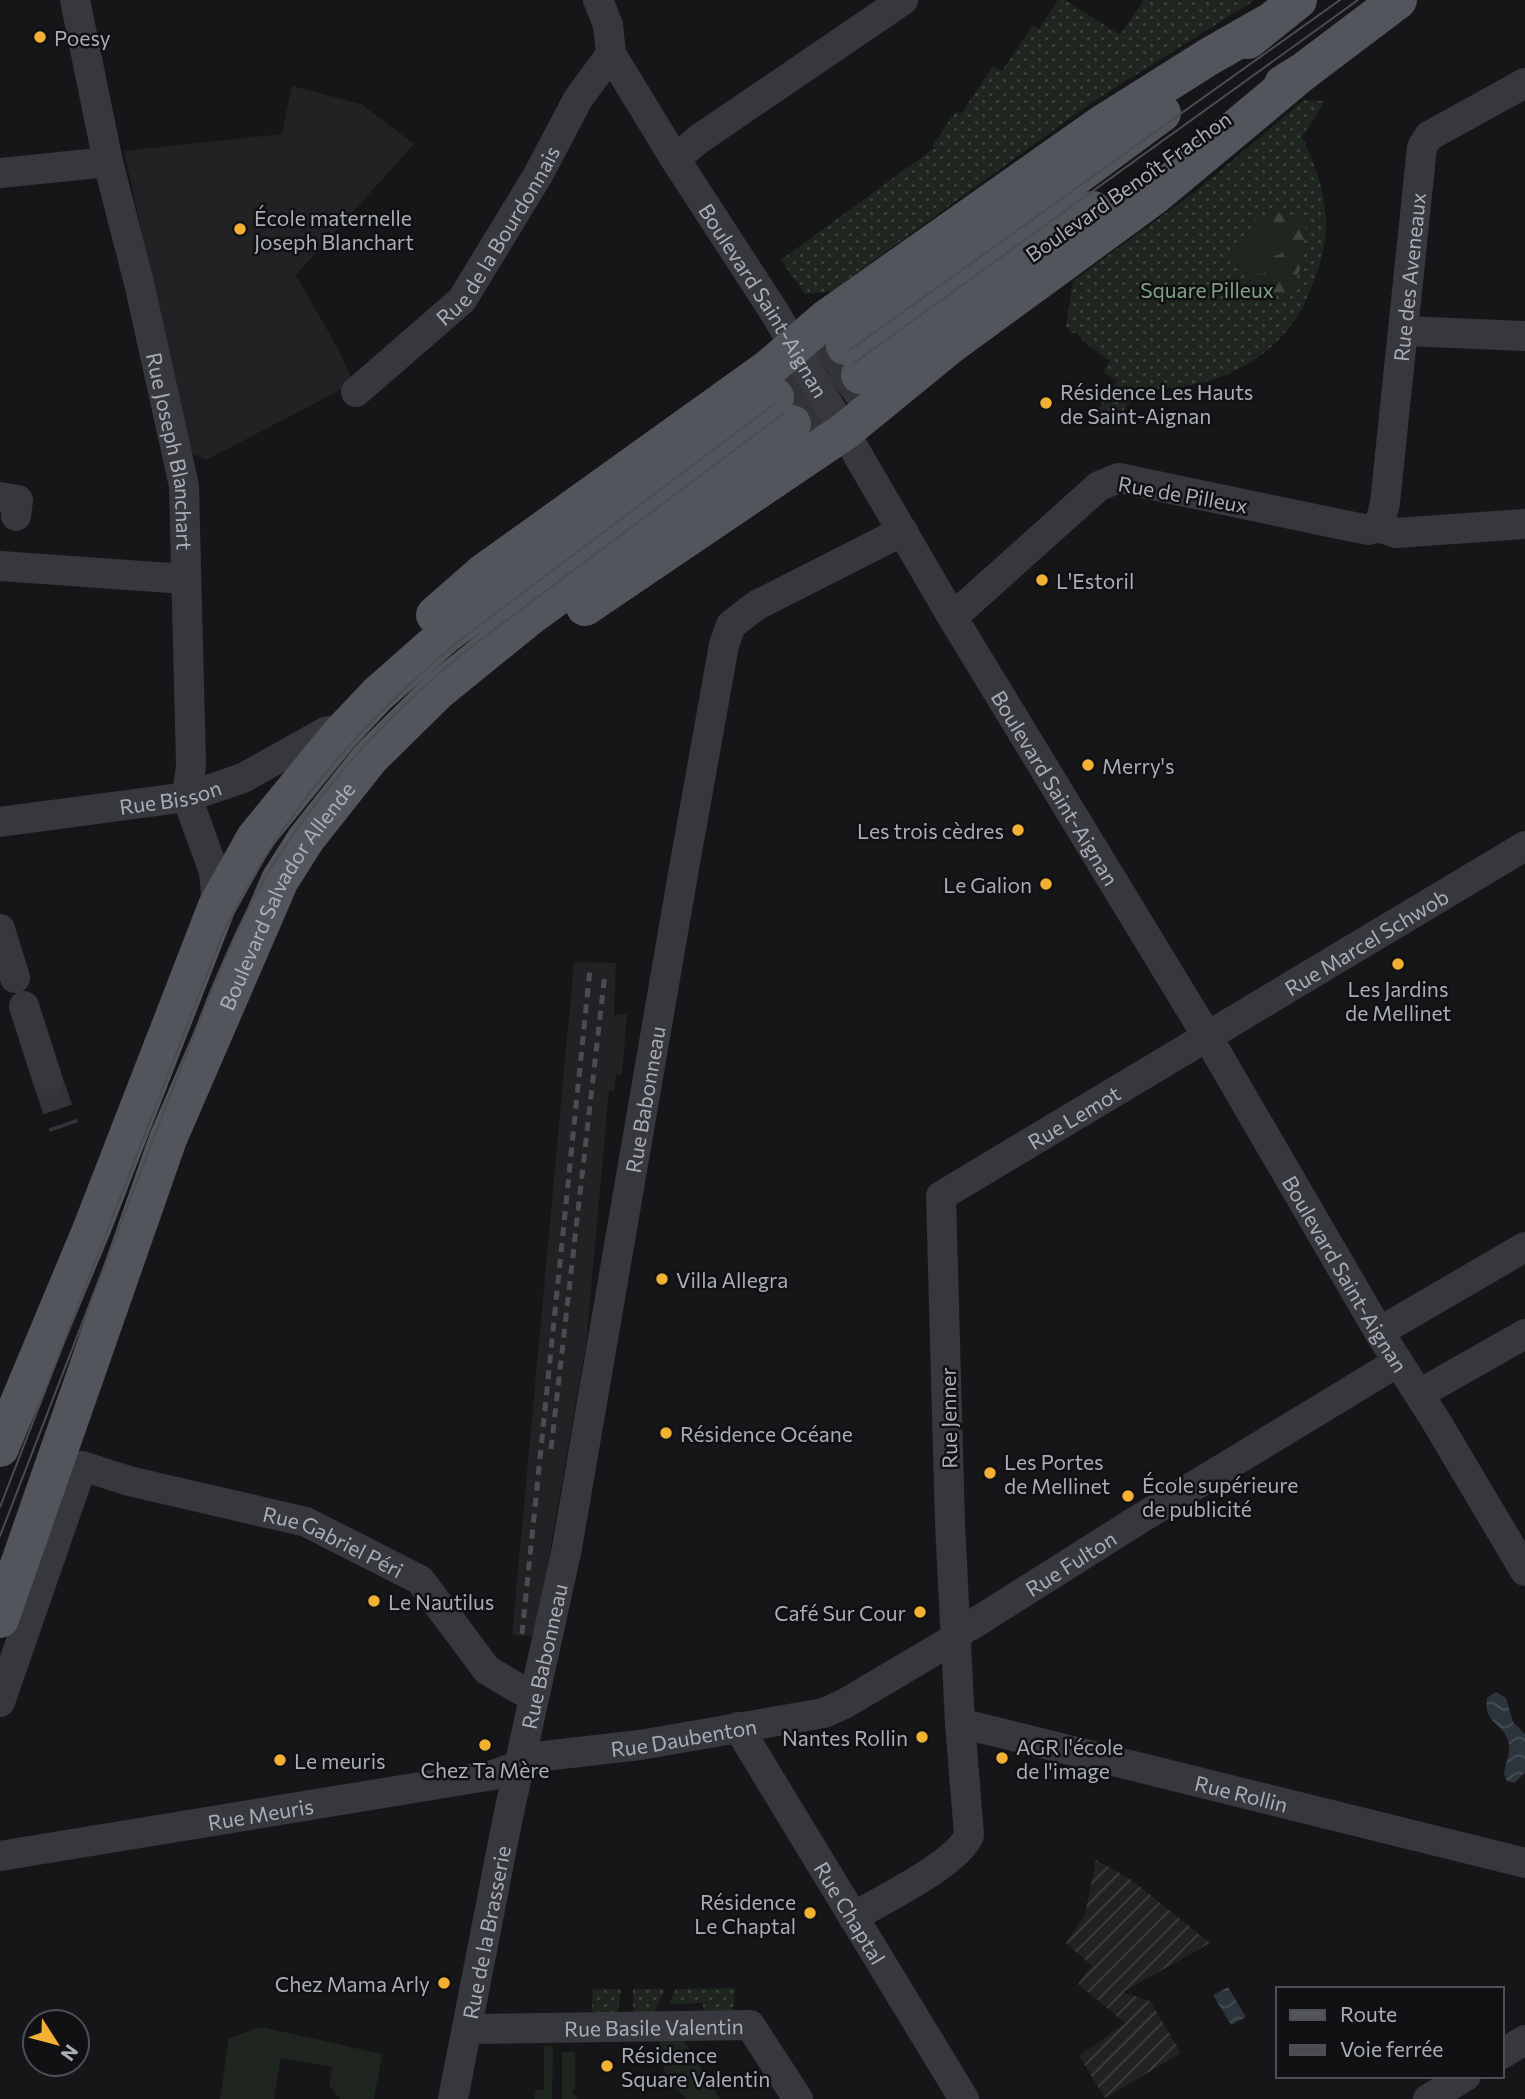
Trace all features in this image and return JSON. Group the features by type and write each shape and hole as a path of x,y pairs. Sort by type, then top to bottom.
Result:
{"main road":[{"name":"Boulevard Benoît Frachon","path":"1298,0 853,360 1210,126 1304,71 1398,0"},
{"path":"255,838 287,783 327,731 396,653 483,573 769,368 827,318 1101,124 1268,23"},
{"path":"244,960 308,865 413,744 485,678 845,430 948,346 1154,196 1304,71"},
{"name":"Boulevard Salvador Allende","path":"0,1448 92,1228 217,906 255,838 340,734 378,694 446,634 783,411 468,666 408,718 370,758 306,839 280,880 167,1139 0,1619"}],"street":[{"name":"Rue Joseph Blanchart","path":"75,0 108,162 127,233 184,486 191,765 187,797 214,872 217,906"},
{"name":"Boulevard Saint-Aignan","path":"598,0 608,25 611,54 674,159 775,313 951,615 1207,1036 1379,1332 1525,1570"},
{"path":"674,159 699,139 903,0"},
{"name":"Rue de la Bourdonnais","path":"356,392 462,300 538,176 578,99 611,54"},
{"name":"Rue des Aveneaux","path":"1378,527 1385,503 1405,331 1422,147 1429,136 1525,83"},
{"path":"0,173 108,162"},
{"path":"1405,331 1525,336"},
{"name":"Rue de Pilleux","path":"951,615 1100,486 1119,478 1369,530 1378,527 1396,533 1525,524"},
{"name":"Rue Babonneau","path":"519,1767 568,1548 682,874 724,645 731,625 757,605 902,531"},
{"path":"6,562 185,579"},
{"name":"Rue Bisson","path":"0,822 187,797 243,778 327,731"},
{"name":"Rue Marcel Schwob","path":"1207,1036 1525,846"},
{"path":"0,929 48,1081"},
{"name":"Rue Lemot","path":"941,1196 1207,1036"},
{"name":"Rue Jenner","path":"853,1917 951,1859 965,1845 969,1835 960,1723 950,1524 941,1196"},
{"path":"1379,1332 1525,1247"},
{"path":"1419,1394 1525,1334"},
{"name":"Rue Fulton","path":"957,1636 1133,1523 1398,1362"},
{"name":"Rue Gabriel Péri","path":"0,1703 82,1466 129,1481 306,1522 419,1580 487,1670 533,1697"},
{"name":"Rue Daubenton","path":"519,1767 544,1756 640,1745 824,1713 844,1704 957,1636"},
{"name":"Rue Rollin","path":"960,1723 1525,1863"},
{"name":"Rue Chaptal","path":"738,1727 962,2098"},
{"name":"Rue Meuris","path":"0,1856 473,1778 519,1767"},
{"name":"Rue de la Brasserie","path":"453,2099 519,1767"},
{"name":"Rue Basile Valentin","path":"468,2029 750,2025 798,2099"},
{"path":"1504,2053 1525,2040"},
{"path":"1428,2099 1462,2078"}],"shaded area":[{"name":"École maternelle Joseph Blanchart","path":"292,86 361,104 414,144 296,275 354,383 206,460 190,452 124,151 282,134"},
{"path":"574,962 616,963 614,1015 627,1014 622,1075 616,1074 614,1090 609,1090 586,1345 535,1637 512,1635"},
{"path":"1096,1860 1129,1878 1210,1943 1123,1992 1150,2001 1181,2053 1105,2098 1079,2056 1125,2023 1078,1984 1092,1966 1066,1943 1085,1914"}],"green space":[{"path":"1058,0 1065,0 1120,35 1144,0 1255,0 1091,103 832,291 805,294 781,260 934,148 932,146 956,111 961,114 993,66 1002,71 1032,26 1039,29"},
{"name":"Square Pilleux","path":"1304,100 1325,101 1302,137 1321,185 1326,224 1319,266 1300,312 1270,348 1234,371 1194,385 1151,389 1148,399 1133,397 1112,428 1093,417 1117,381 1103,372 1110,361 1085,343 1076,332 1072,334 1066,326 1073,281 1195,192"},
{"path":"1275,212 1307,221 1300,269 1288,297 1270,295 1245,285 1249,275 1264,274 1270,257 1281,253 1286,241 1273,235 1266,223 1269,216"},
{"path":"1257,219 1273,235 1286,242 1281,254 1270,257 1264,274 1249,275 1228,260"},
{"path":"735,1988 732,2021 704,2024 703,2003 669,2004 676,1989"},
{"path":"593,1989 621,1989 617,2018 591,2017"},
{"path":"633,1989 665,1989 653,2014 633,2015"},
{"path":"261,2027 382,2054 374,2099 340,2099 329,2085 333,2067 281,2058 274,2099 220,2099 229,2038"},
{"path":"682,2037 720,2099 686,2099 669,2079 661,2059 659,2040"},
{"path":"544,2046 553,2046 552,2099 534,2099 536,2090 544,2090"},
{"path":"562,2052 575,2052 575,2090 572,2092 577,2099 562,2099"}],"water":[{"path":"1496,1692 1506,1698 1513,1722 1525,1734 1525,1773 1514,1783 1507,1781 1504,1774 1509,1753 1508,1739 1488,1714 1486,1707 1487,1698"},
{"path":"1228,1987 1246,2017 1231,2025 1213,1995"}],"tunnel":[{"path":"775,397 845,346"},
{"path":"792,424 860,375"},
{"path":"48,1081 64,1127"}],"tram line":[{"path":"847,352 1340,0"},
{"path":"854,363 1358,0"},
{"path":"0,1507 223,933 270,849 296,811 353,741 456,643 777,402"},
{"path":"0,1536 209,995 252,901 289,840 357,754 435,677 463,653 784,413"}],"railway":[{"path":"522,1634 590,969"},
{"path":"551,1449 605,973"}],"place":[{"name":"Poesy","path":"40,37"},
{"name":"École maternelle Joseph Blanchart","path":"240,229"},
{"name":"Résidence Les Hauts de Saint-Aignan","path":"1046,403"},
{"name":"L'Estoril","path":"1042,580"},
{"name":"Merry's","path":"1088,765"},
{"name":"Les trois cèdres","path":"1018,830"},
{"name":"Le Galion","path":"1046,884"},
{"name":"Les Jardins de Mellinet","path":"1398,964"},
{"name":"Villa Allegra","path":"662,1279"},
{"name":"Résidence Océane","path":"666,1433"},
{"name":"Les Portes de Mellinet","path":"990,1473"},
{"name":"École supérieure de publicité","path":"1128,1496"},
{"name":"Le Nautilus","path":"374,1601"},
{"name":"Café Sur Cour","path":"920,1612"},
{"name":"Nantes Rollin","path":"922,1737"},
{"name":"Chez Ta Mère","path":"485,1745"},
{"name":"AGR l'école de l'image","path":"1002,1758"},
{"name":"Le meuris","path":"280,1760"},
{"name":"Résidence Le Chaptal","path":"810,1913"},
{"name":"Chez Mama Arly","path":"444,1983"},
{"name":"Résidence Square Valentin","path":"607,2066"}]}
